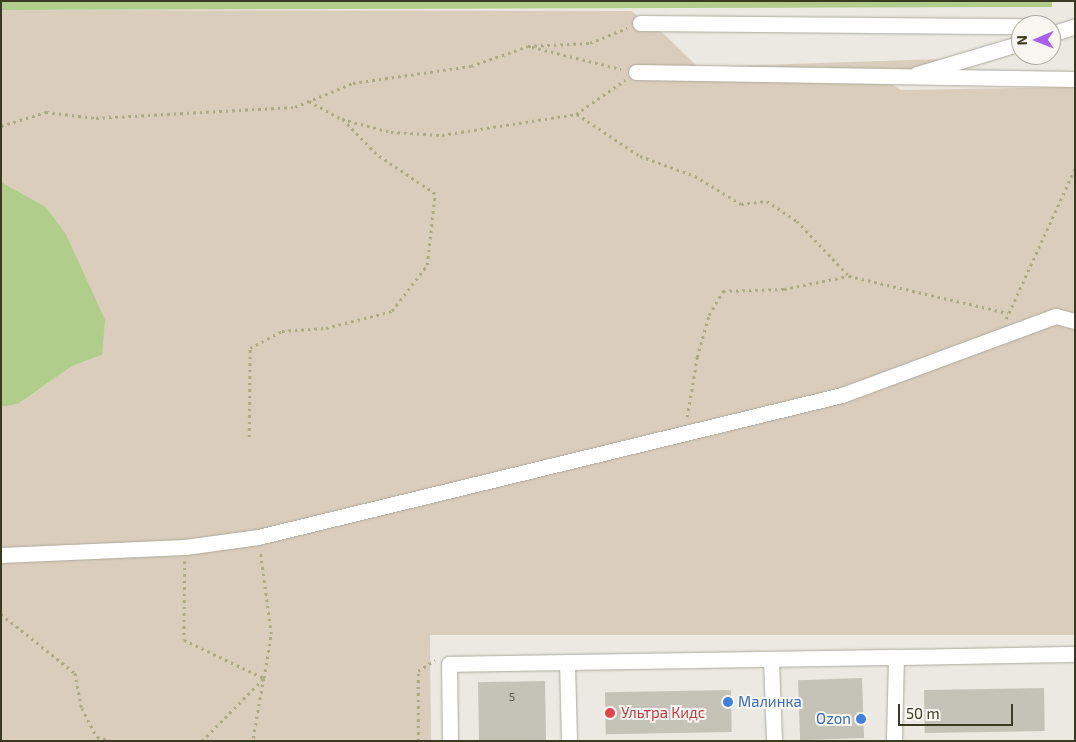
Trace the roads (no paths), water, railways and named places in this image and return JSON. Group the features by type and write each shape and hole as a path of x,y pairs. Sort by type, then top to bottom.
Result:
{"lane":[{"path":"640,23 1011,26"},
{"path":"1061,26 1075,26"},
{"path":"1061,31 1075,26"},
{"path":"901,79 1011,46"},
{"path":"636,72 879,73 901,79 1075,79"},
{"path":"1,555 185,547 258,537 556,467 685,431 842,395 1000,334 1056,316 1075,321"},
{"path":"450,741 449,664 1075,654"},
{"path":"894,741 896,657"},
{"path":"771,659 774,741"},
{"path":"567,663 569,741"}],"place":[{"name":"Малинка","path":"728,702"},
{"name":"Ультра Кидс","path":"610,713"},
{"name":"Ozon","path":"861,719"}]}
